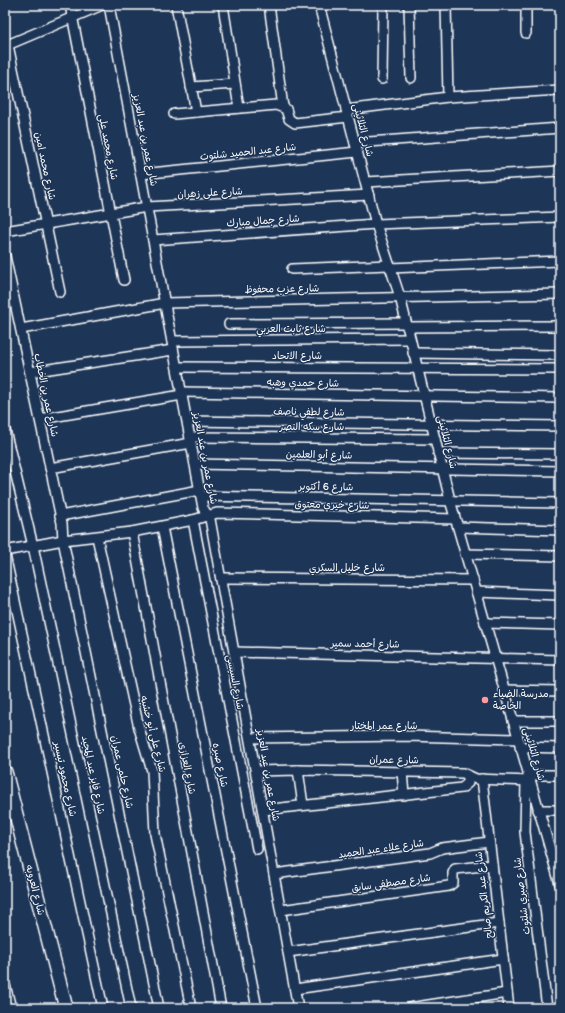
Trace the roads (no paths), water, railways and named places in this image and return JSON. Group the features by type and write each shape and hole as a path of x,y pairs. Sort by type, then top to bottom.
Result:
{"street":[{"name":"شارع محمد على","path":"70,5 71,18 124,280"},
{"path":"6,46 102,5"},
{"name":"شارع عمر بن عبد العزيز","path":"109,5 200,493 203,508 209,516 221,578 298,1008"},
{"path":"176,5 196,112"},
{"path":"223,5 239,108"},
{"path":"269,5 283,107 286,109 289,119 296,123 448,97 560,90"},
{"name":"شارع الثلاثينى","path":"319,5 357,152 370,195 376,224 400,297 450,500 528,779 557,861 560,884"},
{"path":"382,79 383,5"},
{"path":"409,5 411,78"},
{"path":"446,5 448,97"},
{"path":"526,5 526,33"},
{"name":"شارع محمد امين","path":"6,46 60,292"},
{"path":"191,87 235,84"},
{"path":"174,114 276,105 283,107"},
{"path":"355,143 560,128"},
{"name":"شارع عبد الحميد شلتوت","path":"140,174 357,152"},
{"path":"366,182 560,171"},
{"name":"شارع على زهران","path":"5,231 147,207 370,195"},
{"name":"شارع جمال مبارك","path":"153,240 376,224 560,217"},
{"name":"شارع عمر بن الخطاب","path":"5,256 60,516 63,540"},
{"path":"292,269 560,261"},
{"name":"شارع عزب محفوظ","path":"21,329 165,303 560,294"},
{"path":"229,324 560,326"},
{"name":"شارع ثابت العربي","path":"30,372 173,345 410,339"},
{"path":"413,353 560,355"},
{"name":"شارع الاتحاد","path":"177,367 560,370"},
{"name":"شارع حمدي وهبه","path":"40,419 182,393 560,398"},
{"name":"شارع لطفي ناصف","path":"187,421 560,426"},
{"name":"شارع فايز عبد المجيد","path":"5,430 34,546 131,1008"},
{"name":"شارع سكه النصر","path":"50,468 190,440 435,438"},
{"path":"438,452 560,454"},
{"name":"شارع أبو العلمين","path":"195,464 560,471"},
{"name":"شارع 6 أكتوبر","path":"60,516 200,493 560,503"},
{"name":"شارع خيري معتوق","path":"5,551 63,540 132,532 222,513 457,523 560,530"},
{"name":"شارع السيسى","path":"192,520 257,849"},
{"name":"شارع صبره","path":"162,526 256,1008"},
{"name":"شارع العزازى","path":"132,532 220,1008"},
{"name":"شارع على أبو خشبه","path":"96,537 139,728 152,771 155,834 191,1008"},
{"name":"شارع حلمى عمران","path":"63,540 159,1008"},
{"path":"465,554 560,556"},
{"name":"شارع محمود تيسير","path":"5,555 103,1008"},
{"name":"شارع خليل السكري","path":"221,578 473,580"},
{"path":"476,592 560,595"},
{"path":"485,623 560,625"},
{"name":"شارع أحمد سمير","path":"234,652 560,660"},
{"path":"504,690 560,691"},
{"path":"513,721 560,722"},
{"name":"شارع عمر المختار","path":"250,738 407,736 519,743 560,748"},
{"path":"298,770 303,805"},
{"name":"شارع عمران","path":"256,771 402,771 463,773 468,777 482,779 528,779"},
{"path":"402,771 404,795"},
{"name":"شارع العروبه","path":"5,772 66,1008"},
{"path":"528,779 560,775"},
{"path":"263,810 462,788 468,783 468,777"},
{"name":"شارع عبد الكريم صالح","path":"482,779 509,1008"},
{"name":"شارع صبري شلتوت","path":"528,779 525,832 547,1008"},
{"path":"538,810 560,810"},
{"name":"شارع علاء عبد الحميد","path":"274,874 430,853 442,848 489,842"},
{"name":"شارع مصطفى سابق","path":"281,910 449,886 453,883 453,873 455,870 492,865"},
{"path":"288,952 499,923"},
{"path":"295,989 503,959"},
{"path":"5,985 11,1008"},
{"path":"409,1008 507,993"},
{"path":"473,998 474,1008"}],"place":[{"name":"مدرسة الضياء الخاصة","path":"485,700"}]}
